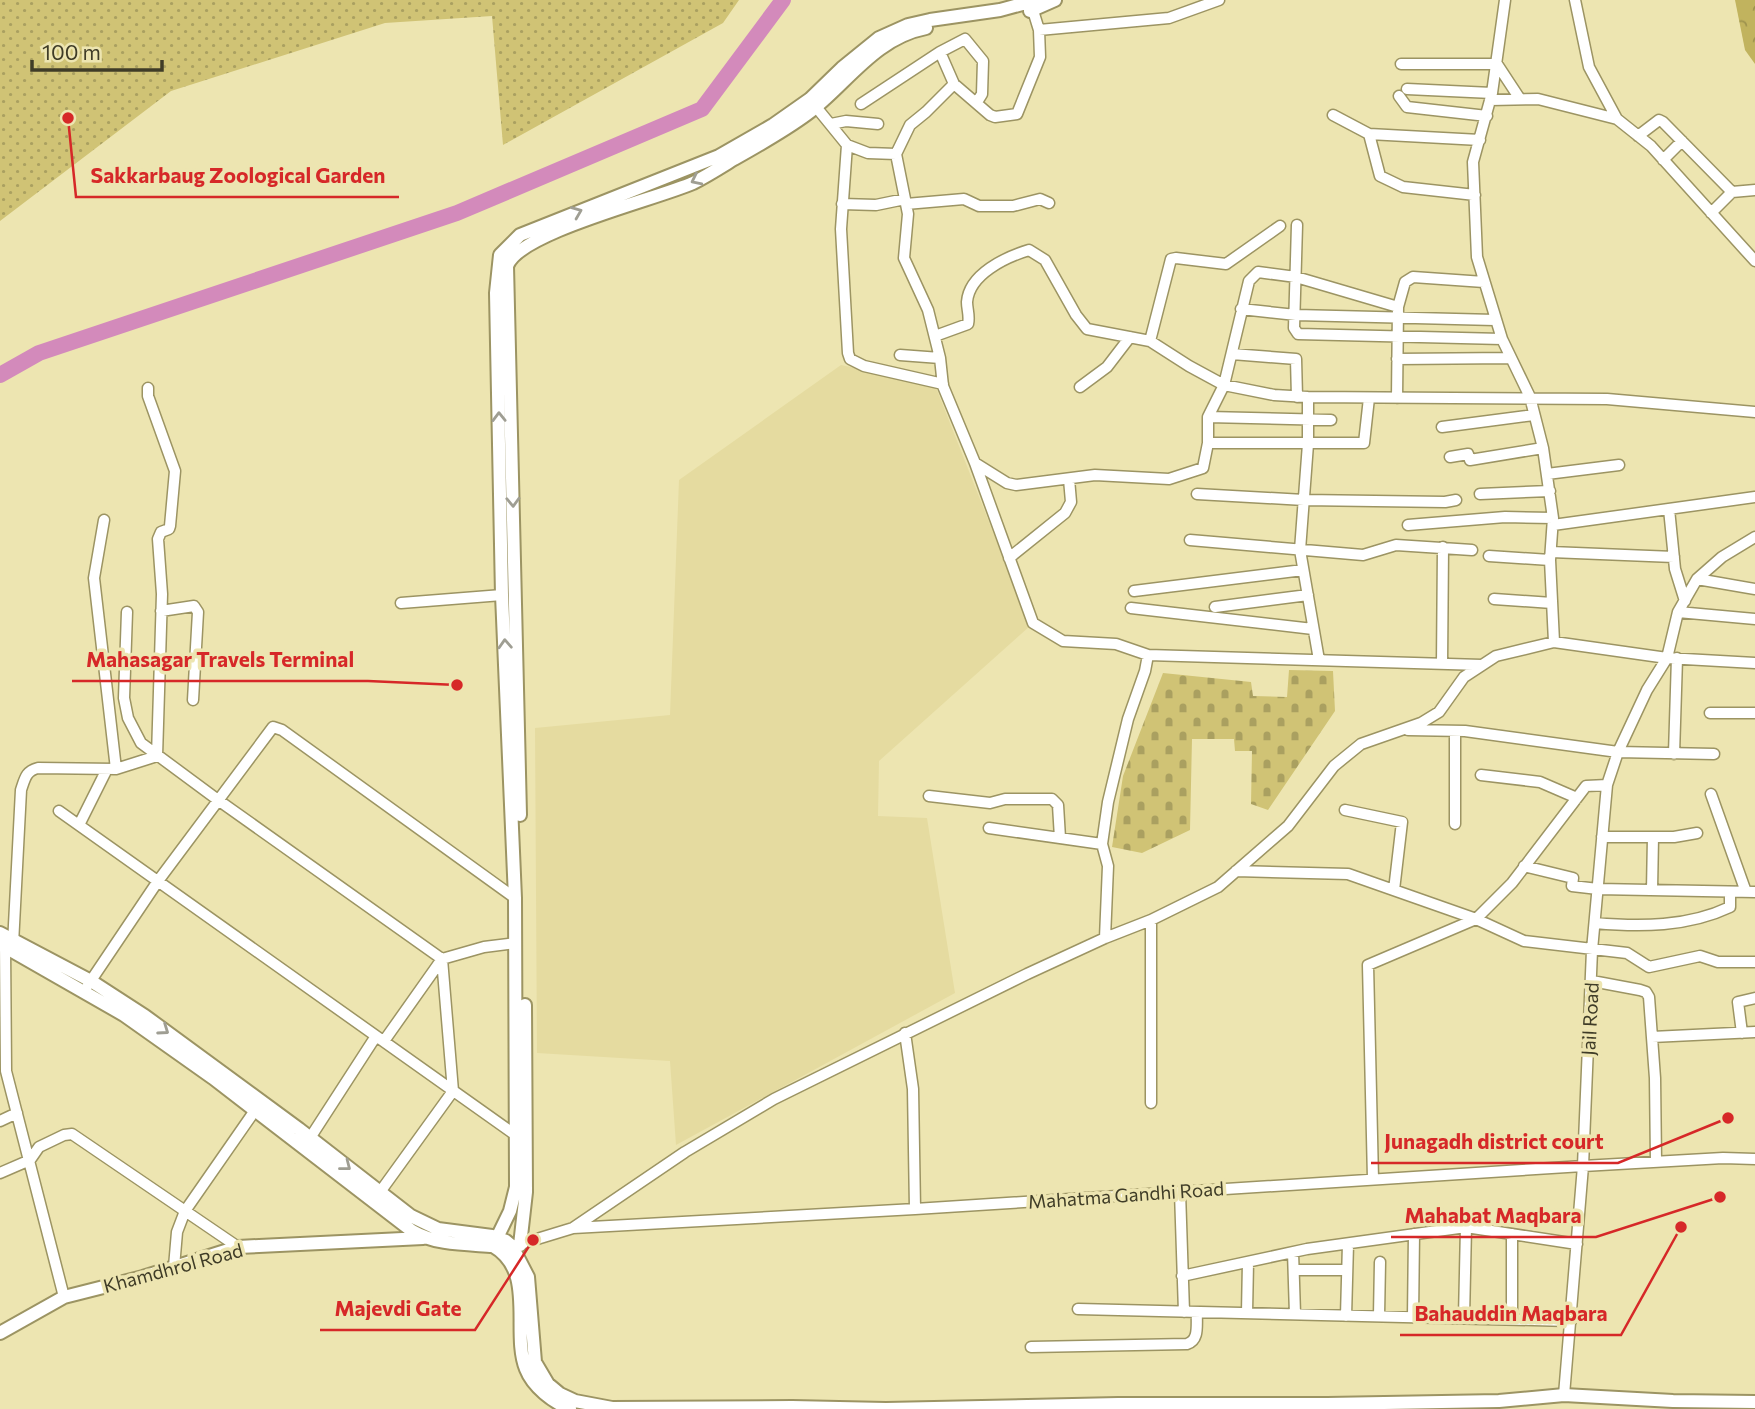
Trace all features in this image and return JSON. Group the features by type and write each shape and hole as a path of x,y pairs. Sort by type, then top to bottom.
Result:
{"main road":[{"path":"505,1245 526,1192 526,1067 507,266 510,258 527,245 560,230 693,183 777,135 813,103 842,68 879,38 908,25 1055,0"},
{"path":"569,1409 553,1401 535,1383 526,1368 522,1299 505,1245 516,1187 516,898 502,595 496,293 498,264 500,255 520,234 719,156 813,103"},
{"path":"0,933 8,946 88,986 213,1078 310,1138 411,1216 438,1229 505,1245 528,1277 535,1362 548,1384 575,1401 601,1407 634,1409 886,1409 1499,1401 1543,1403 1564,1395 1600,1403 1755,1402"},
{"path":"258,1106 424,1238 505,1245"},
{"name":"Khamdhrol Road","path":"0,1333 64,1297 238,1247 424,1238 438,1229"},
{"path":"1384,1409 1408,1409"},
{"path":"1739,1409 1755,1409"}],"street":[{"path":"1039,30 1169,18 1219,0"},
{"path":"1505,0 1491,97 1473,162 1477,257 1495,320 1530,397 1543,448 1553,521 1551,556 1554,642"},
{"path":"1575,0 1589,67 1617,119 1663,160 1755,261"},
{"path":"940,52 954,84 988,113 995,117 1017,114 1040,57 1039,30 1033,4"},
{"path":"861,104 940,52 965,39 983,61 982,94 977,102"},
{"path":"1401,64 1497,64"},
{"path":"1497,64 1520,99"},
{"path":"954,84 910,125 896,154 908,214 904,258 928,310 940,358 943,384 975,463 1033,624 1063,641 1116,644 1147,655 1483,665"},
{"path":"1487,116 1407,107 1403,93 1538,99 1617,119"},
{"path":"813,103 847,145 868,153 896,154"},
{"path":"1334,115 1369,134 1480,139"},
{"path":"1638,136 1659,120 1732,192"},
{"path":"831,124 846,121 878,124"},
{"path":"1369,134 1380,176 1403,187 1475,195"},
{"path":"1663,160 1682,141"},
{"path":"847,145 841,229 850,359 864,366 943,384"},
{"path":"1711,213 1732,192 1755,190"},
{"path":"842,204 876,205 964,199 979,206 1013,206 1040,199 1049,203"},
{"path":"1297,225 1294,328 1298,334 1502,338"},
{"path":"1150,341 1171,259 1226,264 1280,226"},
{"path":"935,336 968,324 970,317 967,302 976,279 1012,256 1029,250 1045,260 1076,315 1087,329 1150,341 1224,385 1274,395 1302,397 1607,399 1755,412"},
{"path":"975,463 1011,485 1095,475 1169,479 1203,468 1208,443 1208,417 1224,385 1249,281 1258,272 1296,277 1398,313"},
{"path":"1396,398 1398,313 1405,282 1413,277 1484,282"},
{"path":"1241,309 1296,315 1398,313 1495,320"},
{"path":"1080,387 1107,367 1130,337"},
{"path":"1232,354 1296,359 1308,419 1300,550 1319,660"},
{"path":"900,355 940,358"},
{"path":"1397,359 1511,358"},
{"path":"148,388 148,396 175,471 170,526 161,532 158,539 161,611 158,756"},
{"path":"1208,443 1364,443 1368,398"},
{"path":"1442,427 1535,415"},
{"path":"1208,417 1331,420"},
{"path":"1450,457 1468,454 1470,460 1543,448"},
{"path":"1547,474 1619,465"},
{"path":"1009,558 1065,513 1071,502 1069,479"},
{"path":"1480,494 1550,491"},
{"path":"1197,494 1304,499 1456,500"},
{"path":"1408,525 1504,517 1553,521 1755,497"},
{"path":"1669,509 1675,569 1685,601"},
{"path":"79,825 111,769 94,578 104,520"},
{"path":"1674,754 1672,658 1678,612 1697,579 1722,557 1755,537"},
{"path":"1189,540 1363,555 1395,545 1472,550"},
{"path":"1442,664 1443,547"},
{"path":"1489,556 1674,557"},
{"path":"1134,592 1303,570"},
{"path":"1697,579 1755,589"},
{"path":"401,603 502,595"},
{"path":"1215,607 1308,595"},
{"path":"1494,598 1552,603"},
{"path":"161,611 194,606 198,612 193,699"},
{"path":"1131,608 1313,629"},
{"path":"127,612 124,676 128,718 141,743 442,959 453,1091 380,1192"},
{"path":"1678,612 1755,620"},
{"path":"573,1228 738,1118 905,1033 1218,887 1288,826 1334,766 1361,744 1420,723 1439,712 1464,677 1496,656 1554,642 1672,658 1755,663"},
{"path":"1105,938 1108,866 1102,844 1110,790 1128,719 1145,671 1147,655"},
{"name":"Jail Road","path":"1564,1395 1583,1166 1592,950 1607,785 1618,752 1647,691 1672,658"},
{"path":"1710,713 1755,713"},
{"path":"88,986 158,881 273,727 282,730 516,898"},
{"path":"1399,730 1455,731 1618,752 1714,754"},
{"path":"1455,731 1455,824"},
{"path":"64,1297 6,1071 8,946 21,790 26,774 38,768 111,769 158,756"},
{"path":"1481,775 1540,782 1577,797"},
{"path":"1373,1179 1368,965 1476,919 1511,883 1586,786 1607,785"},
{"path":"1524,866 1573,878 1572,886 1598,889 1752,892 1711,794"},
{"path":"929,796 990,803 1005,799 1052,799 1058,805 1060,838"},
{"path":"1345,810 1402,822 1394,890"},
{"path":"60,811 517,1136"},
{"path":"989,828 1102,844"},
{"path":"1602,837 1674,837 1697,833"},
{"path":"1652,890 1653,837"},
{"path":"1236,871 1348,874 1476,919 1524,941 1631,954 1649,967 1700,956 1718,962 1755,962"},
{"path":"1595,922 1633,926 1689,921 1730,907 1730,892"},
{"path":"1151,920 1151,1103"},
{"path":"310,1138 380,1039 442,959 484,947 516,943"},
{"path":"1592,981 1646,992 1649,997 1655,1079 1656,1162"},
{"path":"1742,1033 1738,1002 1755,998"},
{"path":"1652,1037 1755,1032"},
{"path":"905,1033 913,1089 915,1209"},
{"path":"174,1267 177,1233 186,1211 258,1106"},
{"path":"0,1121 17,1113"},
{"path":"0,1173 30,1160 39,1147 72,1134 238,1247"},
{"name":"Mahatma Gandhi Road","path":"505,1245 573,1228 1583,1166 1755,1159"},
{"path":"1180,1192 1184,1312"},
{"path":"1182,1276 1293,1252 1466,1227 1577,1244"},
{"path":"1464,1318 1466,1227"},
{"path":"1413,1317 1414,1234"},
{"path":"1512,1234 1512,1319"},
{"path":"1346,1315 1348,1244"},
{"path":"1293,1252 1295,1314"},
{"path":"1247,1313 1248,1262"},
{"path":"1379,1316 1380,1262"},
{"path":"1294,1270 1347,1270"},
{"path":"1078,1309 1570,1321"},
{"path":"1031,1347 1187,1344 1196,1337 1197,1312"}],"shaded area":[{"path":"841,365 935,385 1030,626 879,761 878,816 927,818 955,993 676,1145 670,1061 537,1053 535,728 670,715 679,480"}],"green space":[{"path":"0,0 739,0 723,23 503,145 492,16 385,23 171,91 0,221"},
{"path":"1735,0 1755,0 1755,64 1745,50"},
{"path":"1289,670 1333,671 1335,711 1268,810 1251,804 1252,751 1235,751 1234,739 1192,739 1190,830 1142,853 1112,847 1123,776 1163,673 1251,682 1253,696 1287,697"}],"waterway":[{"path":"0,375 39,353 457,213 702,109 783,0"}],"place":[{"name":"Sakkarbaug Zoological Garden","path":"68,118"},
{"name":"Mahasagar Travels Terminal","path":"457,685"},
{"name":"Junagadh district court","path":"1728,1118"},
{"name":"Mahabat Maqbara","path":"1720,1197"},
{"name":"Bahauddin Maqbara","path":"1681,1227"},
{"name":"Majevdi Gate","path":"533,1240"}]}
